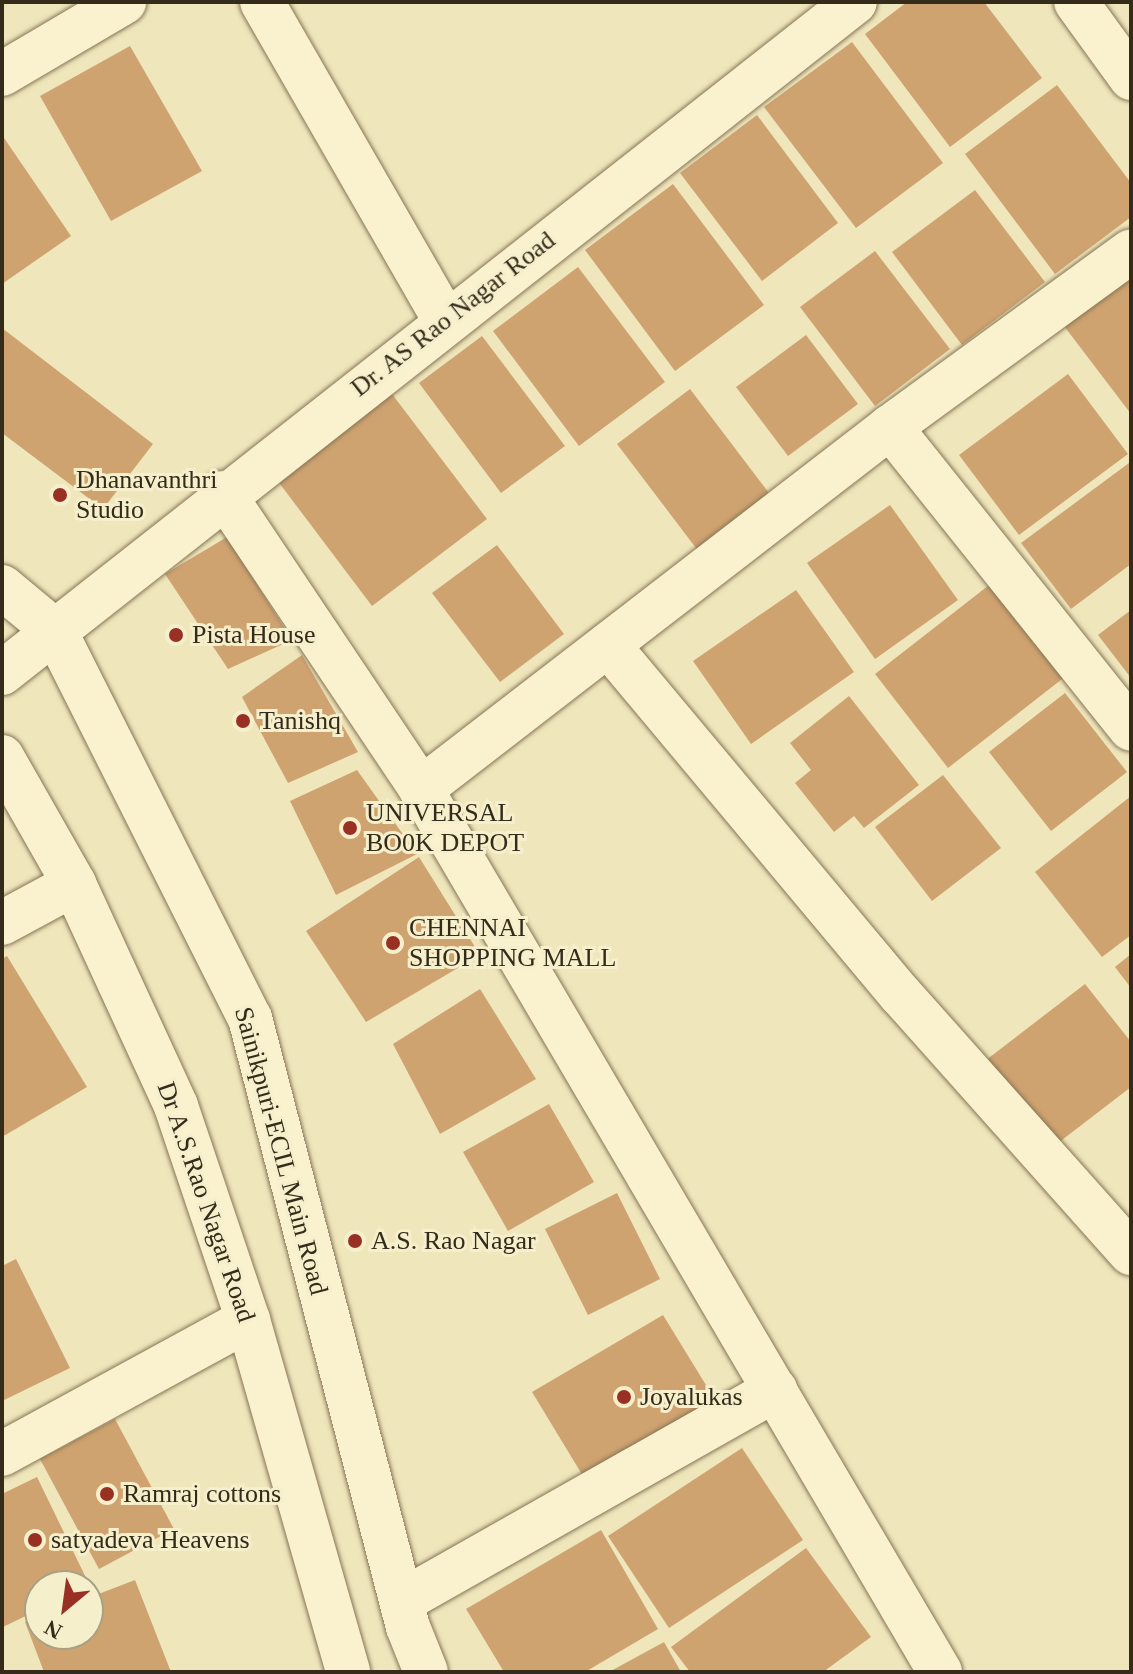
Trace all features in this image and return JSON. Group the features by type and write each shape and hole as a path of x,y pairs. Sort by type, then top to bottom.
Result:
{"street":[{"path":"6,61 124,2"},
{"path":"262,2 445,320"},
{"name":"Dr. AS Rao Nagar Road","path":"2,673 223,493 855,2"},
{"path":"1076,2 1131,78"},
{"path":"421,789 890,427 1131,251"},
{"path":"890,427 1131,729"},
{"path":"223,493 421,789 940,1672"},
{"name":"Sainikpuri-ECIL Main Road","path":"2,587 55,631 250,1018 402,1601 426,1672"},
{"path":"608,645 901,995 1131,1253"},
{"name":"Dr A.S.Rao Nagar Road","path":"2,757 74,884 176,1106 248,1320 348,1672"},
{"path":"2,923 74,884"},
{"path":"2,1454 248,1320"},
{"path":"402,1601 775,1390"}],"building":[{"path":"907,2 984,2 1042,78 950,147 865,34"},
{"path":"852,42 943,163 856,228 764,107"},
{"path":"130,46 202,171 111,221 40,96"},
{"path":"1057,85 1131,183 1131,217 1055,274 965,154"},
{"path":"757,115 838,223 762,281 680,173"},
{"path":"2,135 71,236 2,284"},
{"path":"673,184 764,305 675,371 585,250"},
{"path":"975,190 1045,282 962,345 892,252"},
{"path":"875,251 950,349 875,406 800,307"},
{"path":"578,267 665,382 579,446 493,331"},
{"path":"1131,277 1131,414 1064,326"},
{"path":"2,328 153,444 103,509 2,433"},
{"path":"806,335 858,404 788,456 736,387"},
{"path":"482,336 565,446 501,493 419,383"},
{"path":"1068,374 1128,454 1019,535 959,455"},
{"path":"690,389 772,497 699,552 617,444"},
{"path":"392,394 487,519 372,606 277,480"},
{"path":"1129,463 1131,564 1071,609 1021,543"},
{"path":"890,505 958,600 875,659 807,563"},
{"path":"227,537 292,640 228,669 165,574"},
{"path":"497,545 564,634 500,682 432,593"},
{"path":"993,582 1066,676 948,768 875,674"},
{"path":"796,590 854,672 751,744 693,661"},
{"path":"1131,610 1131,678 1098,635"},
{"path":"302,655 358,752 288,783 242,697"},
{"path":"1065,693 1127,772 1051,831 989,752"},
{"path":"849,696 919,785 864,828 854,816 834,832 795,783 811,770 790,743"},
{"name":"UNIVERSAL BO0K DEPOT","path":"357,770 417,854 336,895 290,801"},
{"path":"943,775 1001,848 932,901 875,827"},
{"path":"1131,796 1131,935 1102,957 1035,872"},
{"name":"CHENNAI SHOPPING MALL","path":"419,857 480,955 366,1022 306,931"},
{"path":"1131,954 1131,988 1115,967"},
{"path":"7,956 87,1087 2,1137 2,959"},
{"path":"1085,984 1131,1042 1131,1087 1045,1153 977,1067"},
{"path":"480,989 536,1079 440,1134 393,1044"},
{"path":"549,1104 594,1182 508,1231 463,1152"},
{"path":"617,1193 660,1279 588,1315 545,1229"},
{"path":"16,1259 70,1368 2,1401 2,1266"},
{"name":"Joyalukas","path":"663,1315 717,1403 586,1481 532,1392"},
{"name":"Ramraj cottons","path":"115,1419 174,1529 99,1569 40,1459"},
{"path":"742,1448 803,1540 669,1628 608,1536"},
{"name":"satyadeva Heavens","path":"37,1477 82,1570 24,1570 24,1617 3,1627 2,1494"},
{"path":"601,1530 658,1629 585,1672 504,1672 466,1609"},
{"path":"806,1548 871,1637 823,1672 690,1672 671,1647"},
{"path":"135,1580 171,1672 44,1672 36,1650 104,1650 104,1592"},
{"path":"664,1642 681,1672 609,1672"}],"place":[{"name":"Dhanavanthri Studio","path":"60,495"},
{"name":"Pista House","path":"176,635"},
{"name":"Tanishq","path":"243,721"},
{"name":"UNIVERSAL BO0K DEPOT","path":"350,828"},
{"name":"CHENNAI SHOPPING MALL","path":"393,943"},
{"name":"A.S. Rao Nagar","path":"355,1241"},
{"name":"Joyalukas","path":"624,1397"},
{"name":"Ramraj cottons","path":"107,1494"},
{"name":"satyadeva Heavens","path":"35,1540"}]}
